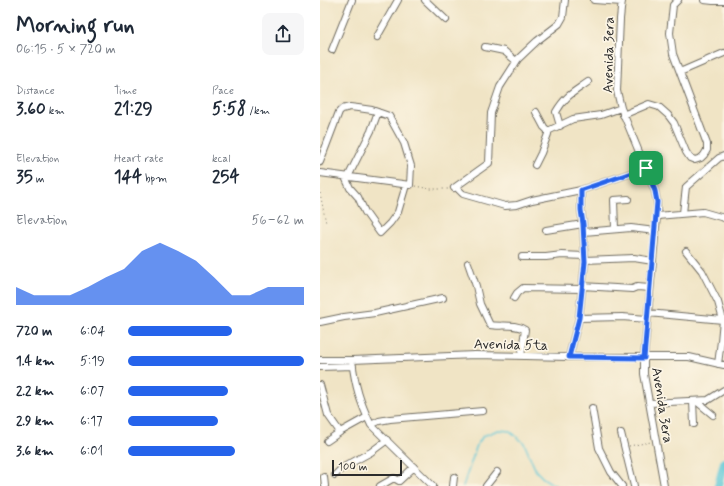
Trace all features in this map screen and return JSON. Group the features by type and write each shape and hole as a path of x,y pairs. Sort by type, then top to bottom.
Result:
{"street":[{"path":"332,50 352,0"},
{"path":"377,37 398,0"},
{"path":"425,0 446,20"},
{"path":"565,0 563,17 559,24 537,41 516,61 500,86 491,113 489,163 455,188 463,194 506,206 517,206 532,200 581,190 646,168"},
{"path":"594,0 622,1"},
{"path":"548,131 573,119 622,111 649,104 659,107 668,115 674,123 690,158 695,160 704,155 707,150 707,144 673,54 670,33 673,5 678,0"},
{"path":"704,0 724,1"},
{"name":"Avenida 3era","path":"622,1 617,91 622,111 657,197 653,261 647,316 644,374 664,486"},
{"path":"485,47 504,51 516,61"},
{"path":"680,72 724,53"},
{"path":"560,126 556,112 561,104 570,94 588,82"},
{"path":"320,162 339,112 342,109 350,107 372,110 378,112 388,116 404,143 411,166 408,185 398,212 380,233 365,212 358,197 350,188 346,177 371,131 378,112"},
{"path":"536,112 544,127 548,131"},
{"path":"535,164 541,153 548,131"},
{"path":"683,213 686,187 724,156"},
{"path":"320,173 408,185"},
{"path":"569,357 579,318 582,287 584,232 581,210 581,190"},
{"path":"615,230 614,200 628,199"},
{"path":"656,216 703,212 724,218"},
{"path":"546,230 583,224"},
{"path":"584,232 631,228 655,231"},
{"path":"686,251 702,271 718,302 723,320 721,364"},
{"path":"522,257 562,255 584,258 634,258 653,261"},
{"path":"468,263 476,286 480,304 490,325 507,325 523,328 525,330 521,356"},
{"path":"514,298 523,288 650,288"},
{"path":"320,322 344,316 374,313 443,298"},
{"path":"579,318 647,316 723,320"},
{"name":"Avenida 5ta","path":"320,360 352,363 475,356 521,356 689,358 721,364"},
{"path":"320,367 352,363 354,381 367,418 371,425 433,486"},
{"path":"320,385 328,415 340,432"},
{"path":"650,403 708,400 724,390"},
{"path":"694,401 713,415"},
{"path":"694,401 694,424"},
{"path":"592,408 599,448 611,472 622,486"},
{"path":"371,425 379,421 390,419 482,411"},
{"path":"327,441 340,432 367,418"},
{"path":"621,433 634,486"},
{"path":"334,475 342,468 371,452 387,440"},
{"path":"380,486 394,478 399,481 414,467"},
{"path":"486,486 497,472"},
{"path":"324,477 324,486"},
{"path":"453,486 454,477"}],"path":[{"path":"408,185 430,189 455,188"},
{"path":"320,193 326,223"},
{"path":"624,447 656,440"}],"waterway":[{"path":"463,486 477,445 483,436 498,430 510,431 524,443 536,471 543,478 556,486"},
{"path":"718,486 724,462"}],"route":[{"path":"646,168 657,197 657,202 644,358 569,357 579,318 585,262 581,190 646,168"}]}
